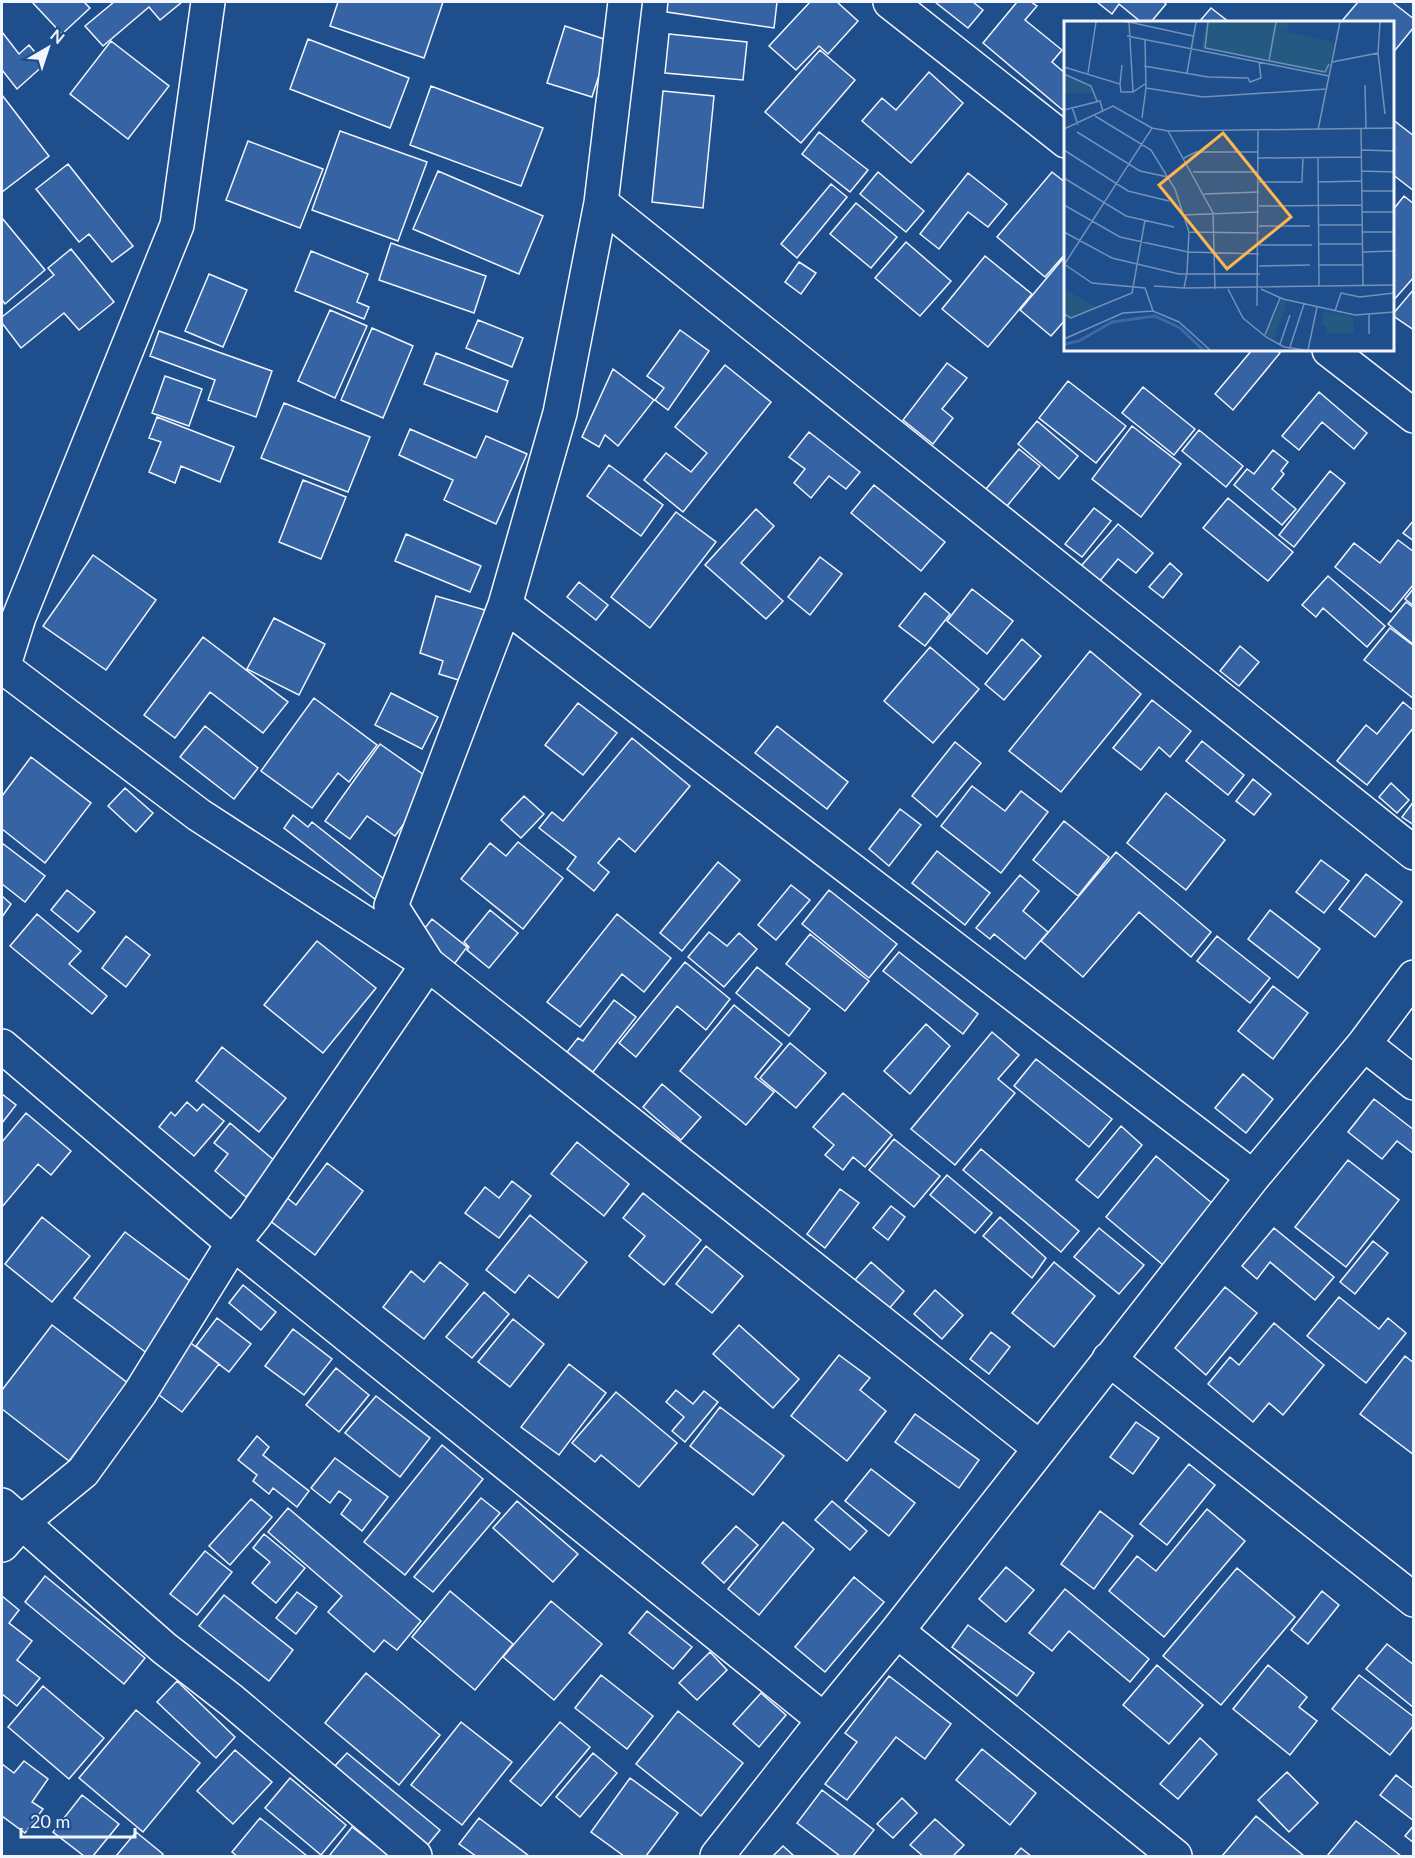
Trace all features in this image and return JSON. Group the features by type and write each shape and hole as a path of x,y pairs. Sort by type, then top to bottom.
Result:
{"street":[{"path":"208,2 177,225 19,617 2,669 199,815 428,964 1040,1448"},
{"path":"428,964 391,906 505,605 560,413 601,203 625,2"},
{"path":"890,2 1064,140"},
{"path":"601,203 1413,853"},
{"path":"1330,351 1413,416"},
{"path":"505,605 1253,1177"},
{"path":"416,1857 231,1700 8,1524 83,1472 140,1393 233,1243 254,1217 428,964"},
{"path":"717,1857 1253,1177 1364,1044 1413,977"},
{"path":"1364,1044 1413,1083"},
{"path":"2,1046 233,1243 824,1720"},
{"path":"1109,1359 1413,1600"},
{"path":"897,1631 1175,1857"}],"building":[{"path":"32,2 84,2 90,8 62,34"},
{"path":"114,2 182,2 160,20 149,7 103,46 85,26"},
{"path":"338,2 443,2 424,58 330,26"},
{"path":"668,2 777,2 774,28 667,12"},
{"path":"810,2 837,2 858,21 828,54 819,46 796,70 769,46"},
{"path":"935,2 973,2 983,10 968,28"},
{"path":"1017,2 1031,2 1037,6 1025,20 1062,50 1052,62 1064,72 1064,111 983,43"},
{"path":"1097,2 1164,2 1166,4 1152,21 1140,21 1119,4 1112,14"},
{"path":"1358,2 1392,2 1414,19 1414,27 1394,52 1394,21 1342,21"},
{"path":"1211,8 1228,21 1200,21"},
{"path":"565,26 610,41 592,97 547,83"},
{"path":"2,32 19,54 29,45 45,64 17,89 2,70"},
{"path":"669,34 747,42 743,80 665,73"},
{"path":"308,39 409,78 390,128 290,89"},
{"path":"111,41 169,86 128,139 70,94"},
{"path":"820,50 855,80 801,143 765,112"},
{"path":"929,72 963,103 911,163 862,121 882,98 896,110"},
{"path":"431,86 543,128 521,186 410,145"},
{"path":"663,91 714,96 703,208 652,202"},
{"path":"2,95 49,156 2,192"},
{"path":"1394,121 1414,136 1414,191 1394,176"},
{"path":"340,131 427,162 398,241 312,210"},
{"path":"819,132 868,170 850,192 802,154"},
{"path":"248,141 323,169 300,228 226,200"},
{"path":"68,164 133,246 112,262 89,234 79,242 36,189"},
{"path":"438,171 543,216 519,274 413,229"},
{"path":"878,172 924,211 906,232 860,194"},
{"path":"1052,172 1064,181 1064,255 1045,277 997,237"},
{"path":"968,173 1007,204 988,227 968,212 939,249 920,234"},
{"path":"831,184 847,197 797,258 781,244"},
{"path":"1404,196 1414,204 1414,277 1394,300 1394,208"},
{"path":"856,203 897,237 871,268 830,234"},
{"path":"2,218 45,270 5,304 2,300"},
{"path":"906,242 951,281 920,316 875,278"},
{"path":"391,243 486,276 474,313 379,280"},
{"path":"71,249 114,302 79,330 64,313 21,348 2,323 2,317 54,275 48,268"},
{"path":"311,251 368,274 357,302 369,307 364,319 295,291"},
{"path":"985,256 1032,294 988,347 942,309"},
{"path":"1064,257 1064,321 1051,336 1020,310"},
{"path":"799,262 816,273 801,294 785,282"},
{"path":"209,274 247,290 223,347 185,331"},
{"path":"1414,289 1414,330 1394,316 1394,313"},
{"path":"330,310 367,326 335,398 298,381"},
{"path":"478,320 523,338 512,367 466,348"},
{"path":"372,328 413,346 383,418 341,400"},
{"path":"680,330 709,351 668,410 655,400 664,388 647,376"},
{"path":"159,331 272,371 256,417 208,400 215,380 150,356"},
{"path":"1251,351 1277,351 1280,353 1233,410 1215,394"},
{"path":"436,353 508,381 497,412 424,384"},
{"path":"947,363 967,378 942,409 953,418 933,444 903,420"},
{"path":"725,365 771,402 683,512 644,480 666,453 691,472 707,453 675,427"},
{"path":"613,369 654,400 618,446 605,435 599,447 582,437"},
{"path":"165,376 202,389 189,426 152,413"},
{"path":"1068,381 1126,426 1096,463 1039,418"},
{"path":"1143,387 1195,429 1174,455 1122,413"},
{"path":"1319,392 1367,433 1354,449 1322,422 1299,450 1282,436"},
{"path":"284,403 370,437 348,492 261,458"},
{"path":"157,417 234,447 220,482 181,466 175,483 149,472 161,442 149,438"},
{"path":"1037,421 1078,456 1059,479 1018,444"},
{"path":"1132,426 1181,464 1141,517 1092,479"},
{"path":"410,429 476,458 486,436 527,454 496,524 444,500 453,480 399,455"},
{"path":"1199,430 1243,466 1226,487 1182,451"},
{"path":"809,432 860,472 846,489 829,476 811,498 794,483 805,469 789,457"},
{"path":"1019,449 1040,466 1007,506 986,489"},
{"path":"1273,450 1288,462 1281,471 1284,474 1272,489 1296,509 1282,525 1234,485 1247,469 1254,474"},
{"path":"609,465 663,505 641,536 587,496"},
{"path":"1330,471 1345,483 1294,547 1279,535"},
{"path":"303,480 346,497 321,559 279,542"},
{"path":"874,485 945,542 921,571 851,513"},
{"path":"1228,498 1293,552 1268,581 1203,528"},
{"path":"1094,508 1111,521 1082,557 1065,544"},
{"path":"756,509 774,526 741,563 783,601 766,619 705,565"},
{"path":"676,512 716,542 650,628 611,597"},
{"path":"1414,520 1414,541 1403,533"},
{"path":"1118,524 1153,553 1136,573 1118,559 1099,582 1081,566"},
{"path":"406,534 481,566 470,592 395,561"},
{"path":"1398,540 1414,552 1414,584 1391,612 1335,567 1354,543 1380,563"},
{"path":"93,555 156,600 106,670 43,626"},
{"path":"820,557 842,574 810,615 788,597"},
{"path":"1170,563 1182,574 1163,598 1149,587"},
{"path":"1328,576 1385,626 1367,647 1323,608 1316,617 1302,605"},
{"path":"579,582 608,605 596,620 567,597"},
{"path":"1414,588 1414,606 1405,599"},
{"path":"972,589 1013,621 987,654 947,621"},
{"path":"925,593 950,614 925,646 899,626"},
{"path":"436,596 485,610 465,682 439,674 443,661 420,653"},
{"path":"1406,602 1414,608 1414,645 1388,624"},
{"path":"274,618 325,644 299,695 247,669"},
{"path":"1390,628 1414,646 1414,699 1364,660"},
{"path":"203,637 288,702 263,733 210,692 175,738 144,715"},
{"path":"1022,639 1041,656 1004,700 985,684"},
{"path":"1240,646 1259,662 1239,686 1220,671"},
{"path":"930,647 979,689 933,743 884,701"},
{"path":"1090,651 1141,694 1061,792 1009,751"},
{"path":"391,693 438,717 422,749 375,725"},
{"path":"314,698 377,745 349,782 338,773 312,808 261,771"},
{"path":"1152,700 1191,731 1170,757 1159,747 1141,770 1113,748"},
{"path":"1403,702 1414,711 1414,727 1367,785 1337,761 1366,725 1377,734"},
{"path":"578,703 617,733 583,775 545,745"},
{"path":"205,726 258,768 234,799 180,757"},
{"path":"777,726 848,782 827,809 755,753"},
{"path":"632,738 690,786 635,852 619,838 598,863 609,872 594,891 567,869 576,857 539,828 552,812 563,821"},
{"path":"1202,741 1244,775 1228,795 1186,761"},
{"path":"955,742 981,763 937,817 912,796"},
{"path":"380,744 434,782 395,836 367,816 350,839 325,821"},
{"path":"31,757 91,803 45,863 2,829 2,796"},
{"path":"1253,779 1271,794 1254,815 1236,801"},
{"path":"1391,783 1409,800 1397,813 1379,797"},
{"path":"972,786 1005,811 1021,791 1048,812 1001,873 941,826"},
{"path":"125,788 153,813 136,832 108,806"},
{"path":"1166,793 1225,840 1186,890 1127,843"},
{"path":"524,796 544,814 521,838 501,820"},
{"path":"1414,801 1414,825 1402,817"},
{"path":"900,809 921,825 889,866 869,849"},
{"path":"293,815 308,827 312,822 389,883 376,900 284,828"},
{"path":"1064,821 1109,857 1078,896 1033,860"},
{"path":"518,842 563,878 523,929 461,879 490,843 506,856"},
{"path":"2,843 45,876 25,902 2,884"},
{"path":"937,851 990,893 965,925 912,883"},
{"path":"1116,852 1211,932 1191,957 1139,912 1083,977 1041,941"},
{"path":"1321,860 1349,881 1324,913 1296,892"},
{"path":"718,862 740,880 682,951 660,933"},
{"path":"1366,874 1402,902 1375,937 1339,909"},
{"path":"1020,875 1039,891 1023,911 1048,932 1025,959 994,934 990,939 976,928"},
{"path":"791,885 810,900 776,940 758,925"},
{"path":"67,890 95,912 78,932 51,910"},
{"path":"829,890 897,944 869,978 802,924"},
{"path":"2,896 11,904 2,917"},
{"path":"490,910 518,933 489,968 467,950 469,947 464,942"},
{"path":"1270,910 1320,949 1298,978 1248,939"},
{"path":"37,914 81,951 69,964 107,996 92,1014 10,946"},
{"path":"617,914 671,958 644,992 622,974 580,1027 547,1002"},
{"path":"432,919 467,947 452,967 417,938"},
{"path":"709,932 727,946 739,933 757,949 724,987 688,957"},
{"path":"810,934 869,981 845,1011 786,964"},
{"path":"126,936 150,955 126,987 102,968"},
{"path":"1217,936 1270,978 1250,1003 1197,961"},
{"path":"317,941 376,988 323,1053 264,1005"},
{"path":"899,952 978,1014 963,1034 883,971"},
{"path":"685,962 730,999 706,1030 677,1006 636,1057 619,1043"},
{"path":"757,967 810,1009 789,1036 736,993"},
{"path":"1273,986 1308,1013 1273,1059 1238,1031"},
{"path":"614,1000 636,1017 593,1072 567,1052 578,1038 583,1041"},
{"path":"734,1005 782,1044 755,1077 774,1092 746,1125 680,1071"},
{"path":"926,1024 950,1046 910,1094 884,1071"},
{"path":"992,1032 1019,1055 998,1079 1015,1093 955,1165 911,1129"},
{"path":"790,1043 826,1073 796,1108 760,1078"},
{"path":"222,1047 286,1098 259,1132 196,1081"},
{"path":"1036,1059 1112,1119 1089,1147 1014,1086"},
{"path":"1243,1074 1273,1099 1246,1133 1215,1108"},
{"path":"662,1084 701,1117 681,1140 643,1107"},
{"path":"843,1093 892,1135 865,1167 853,1157 843,1170 825,1155 834,1145 813,1127"},
{"path":"2,1094 16,1105 2,1123"},
{"path":"1374,1099 1414,1130 1414,1154 1397,1141 1382,1159 1348,1132"},
{"path":"187,1102 197,1111 203,1104 224,1121 194,1156 159,1127 171,1112 175,1116"},
{"path":"26,1113 71,1151 51,1175 38,1164 2,1207 2,1142"},
{"path":"230,1123 275,1161 246,1197 215,1171 228,1154 214,1143"},
{"path":"1121,1126 1142,1145 1098,1198 1076,1180"},
{"path":"894,1139 940,1176 914,1207 869,1170"},
{"path":"577,1142 629,1184 604,1216 551,1174"},
{"path":"981,1149 1079,1231 1061,1252 963,1170"},
{"path":"1156,1156 1213,1204 1163,1265 1106,1217"},
{"path":"1348,1160 1399,1200 1346,1267 1295,1227"},
{"path":"327,1163 363,1191 315,1255 269,1220 286,1197 296,1205"},
{"path":"947,1175 992,1213 975,1233 930,1195"},
{"path":"512,1181 531,1196 499,1238 465,1213 485,1187 499,1198"},
{"path":"840,1189 859,1203 825,1248 807,1234"},
{"path":"643,1193 701,1240 664,1285 629,1256 645,1236 623,1218"},
{"path":"891,1206 905,1217 888,1240 873,1228"},
{"path":"530,1215 587,1262 558,1298 529,1275 515,1293 486,1270"},
{"path":"42,1217 90,1256 52,1302 5,1264"},
{"path":"1000,1217 1046,1258 1032,1278 983,1236"},
{"path":"1099,1228 1144,1265 1119,1294 1074,1257"},
{"path":"1274,1228 1334,1277 1315,1300 1270,1262 1257,1279 1242,1266"},
{"path":"125,1232 198,1287 148,1354 74,1298"},
{"path":"1373,1241 1388,1253 1355,1294 1340,1282"},
{"path":"706,1246 743,1276 712,1313 676,1284"},
{"path":"440,1262 468,1284 424,1339 383,1307 411,1271 424,1282"},
{"path":"871,1262 904,1291 888,1310 854,1281"},
{"path":"1054,1262 1095,1296 1054,1347 1012,1313"},
{"path":"243,1285 276,1312 261,1330 229,1303"},
{"path":"1225,1287 1257,1313 1206,1375 1175,1348"},
{"path":"935,1290 963,1315 942,1339 914,1314"},
{"path":"484,1292 509,1314 472,1358 446,1337"},
{"path":"1339,1297 1379,1329 1388,1318 1406,1333 1366,1383 1307,1336"},
{"path":"217,1318 251,1344 229,1372 196,1346"},
{"path":"513,1319 544,1344 510,1387 478,1362"},
{"path":"1274,1323 1324,1365 1283,1415 1269,1403 1253,1422 1208,1384 1230,1357 1239,1365"},
{"path":"52,1325 129,1384 69,1461 2,1409 2,1390"},
{"path":"739,1325 799,1379 773,1408 713,1354"},
{"path":"293,1329 332,1359 304,1395 265,1366"},
{"path":"991,1332 1010,1347 989,1374 970,1359"},
{"path":"188,1341 219,1364 182,1412 151,1389"},
{"path":"839,1355 870,1378 860,1390 886,1411 847,1461 791,1416"},
{"path":"1405,1356 1414,1363 1414,1455 1360,1414"},
{"path":"569,1364 606,1393 559,1455 521,1427"},
{"path":"336,1368 369,1395 339,1432 306,1405"},
{"path":"676,1390 693,1404 704,1391 718,1402 685,1442 672,1431 684,1417 666,1402"},
{"path":"616,1392 677,1443 639,1487 601,1455 595,1462 572,1443"},
{"path":"376,1396 430,1438 400,1477 345,1433"},
{"path":"720,1407 784,1456 753,1495 690,1446"},
{"path":"915,1414 979,1460 959,1488 895,1442"},
{"path":"1136,1422 1159,1438 1133,1474 1110,1457"},
{"path":"257,1436 269,1447 263,1455 309,1491 297,1507 273,1488 269,1494 253,1481 257,1475 238,1460"},
{"path":"442,1445 483,1479 405,1575 364,1542"},
{"path":"335,1458 388,1497 362,1531 341,1514 351,1500 339,1491 330,1503 311,1488"},
{"path":"1189,1464 1215,1485 1167,1545 1140,1524"},
{"path":"871,1469 915,1503 889,1536 845,1501"},
{"path":"481,1498 500,1513 433,1592 414,1577"},
{"path":"251,1499 272,1517 230,1565 209,1546"},
{"path":"517,1501 578,1554 553,1582 493,1528"},
{"path":"832,1501 867,1531 850,1550 815,1520"},
{"path":"288,1508 421,1621 397,1650 384,1640 374,1652 328,1612 342,1596 268,1532"},
{"path":"1207,1509 1245,1541 1164,1637 1109,1591 1137,1556 1156,1571"},
{"path":"1100,1511 1133,1536 1094,1589 1061,1564"},
{"path":"783,1522 814,1549 759,1615 728,1589"},
{"path":"736,1526 758,1545 724,1583 702,1563"},
{"path":"264,1534 305,1568 276,1603 252,1583 270,1562 253,1548"},
{"path":"205,1551 232,1572 197,1615 170,1594"},
{"path":"1006,1567 1034,1590 1006,1622 979,1599"},
{"path":"1237,1568 1295,1617 1221,1705 1163,1656"},
{"path":"45,1576 145,1658 124,1684 25,1602"},
{"path":"854,1577 884,1602 825,1672 795,1647"},
{"path":"1065,1589 1149,1659 1130,1682 1069,1631 1052,1651 1029,1633"},
{"path":"450,1591 513,1644 475,1690 412,1637"},
{"path":"1322,1591 1339,1605 1308,1644 1291,1630"},
{"path":"297,1592 317,1607 296,1634 276,1618"},
{"path":"224,1595 293,1650 269,1681 199,1626"},
{"path":"2,1596 19,1610 9,1623 32,1641 17,1660 40,1678 17,1706 2,1694"},
{"path":"551,1601 602,1644 554,1700 503,1657"},
{"path":"647,1611 692,1647 673,1669 629,1633"},
{"path":"968,1625 1034,1673 1017,1696 952,1647"},
{"path":"1387,1644 1414,1665 1414,1708 1366,1669"},
{"path":"710,1652 727,1670 697,1700 679,1683"},
{"path":"1157,1665 1203,1705 1169,1744 1123,1705"},
{"path":"1268,1665 1307,1697 1299,1707 1317,1721 1290,1755 1233,1709"},
{"path":"366,1673 440,1735 399,1785 325,1723"},
{"path":"601,1675 653,1716 627,1749 575,1708"},
{"path":"1359,1675 1414,1717 1414,1725 1390,1755 1332,1709"},
{"path":"889,1676 951,1724 925,1759 896,1737 847,1800 825,1784 857,1742 845,1733"},
{"path":"177,1681 235,1737 216,1758 157,1702"},
{"path":"43,1686 104,1738 69,1779 8,1727"},
{"path":"761,1693 786,1715 759,1747 733,1724"},
{"path":"136,1710 200,1763 143,1832 79,1778"},
{"path":"678,1711 743,1763 701,1816 636,1764"},
{"path":"461,1722 512,1762 462,1825 411,1785"},
{"path":"560,1722 590,1747 541,1806 510,1781"},
{"path":"1200,1738 1217,1754 1178,1799 1160,1784"},
{"path":"982,1749 1036,1793 1010,1825 956,1780"},
{"path":"235,1750 272,1782 233,1824 197,1791"},
{"path":"347,1753 440,1830 426,1847 332,1769"},
{"path":"593,1753 617,1773 580,1817 556,1797"},
{"path":"24,1761 48,1779 32,1802 43,1809 25,1833 2,1816 2,1764 14,1773"},
{"path":"1287,1772 1318,1803 1289,1832 1258,1800"},
{"path":"1396,1775 1414,1789 1414,1821 1380,1795"},
{"path":"290,1778 346,1825 321,1855 265,1808"},
{"path":"630,1778 678,1813 646,1856 624,1856 591,1832"},
{"path":"822,1790 874,1830 853,1856 840,1856 797,1823"},
{"path":"82,1795 119,1824 93,1856 84,1856 53,1832"},
{"path":"902,1798 917,1813 893,1838 877,1824"},
{"path":"1256,1816 1304,1856 1222,1856"},
{"path":"260,1818 307,1856 237,1856 232,1852"},
{"path":"479,1818 529,1856 476,1856 459,1844"},
{"path":"935,1819 964,1845 953,1856 923,1856 910,1845"},
{"path":"1356,1821 1401,1856 1327,1856"},
{"path":"1414,1825 1414,1843 1405,1836"},
{"path":"352,1827 390,1856 329,1856"},
{"path":"136,1832 163,1854 161,1856 116,1856"},
{"path":"783,1846 794,1856 773,1856"},
{"path":"1021,1848 1031,1856 1014,1856"}]}
